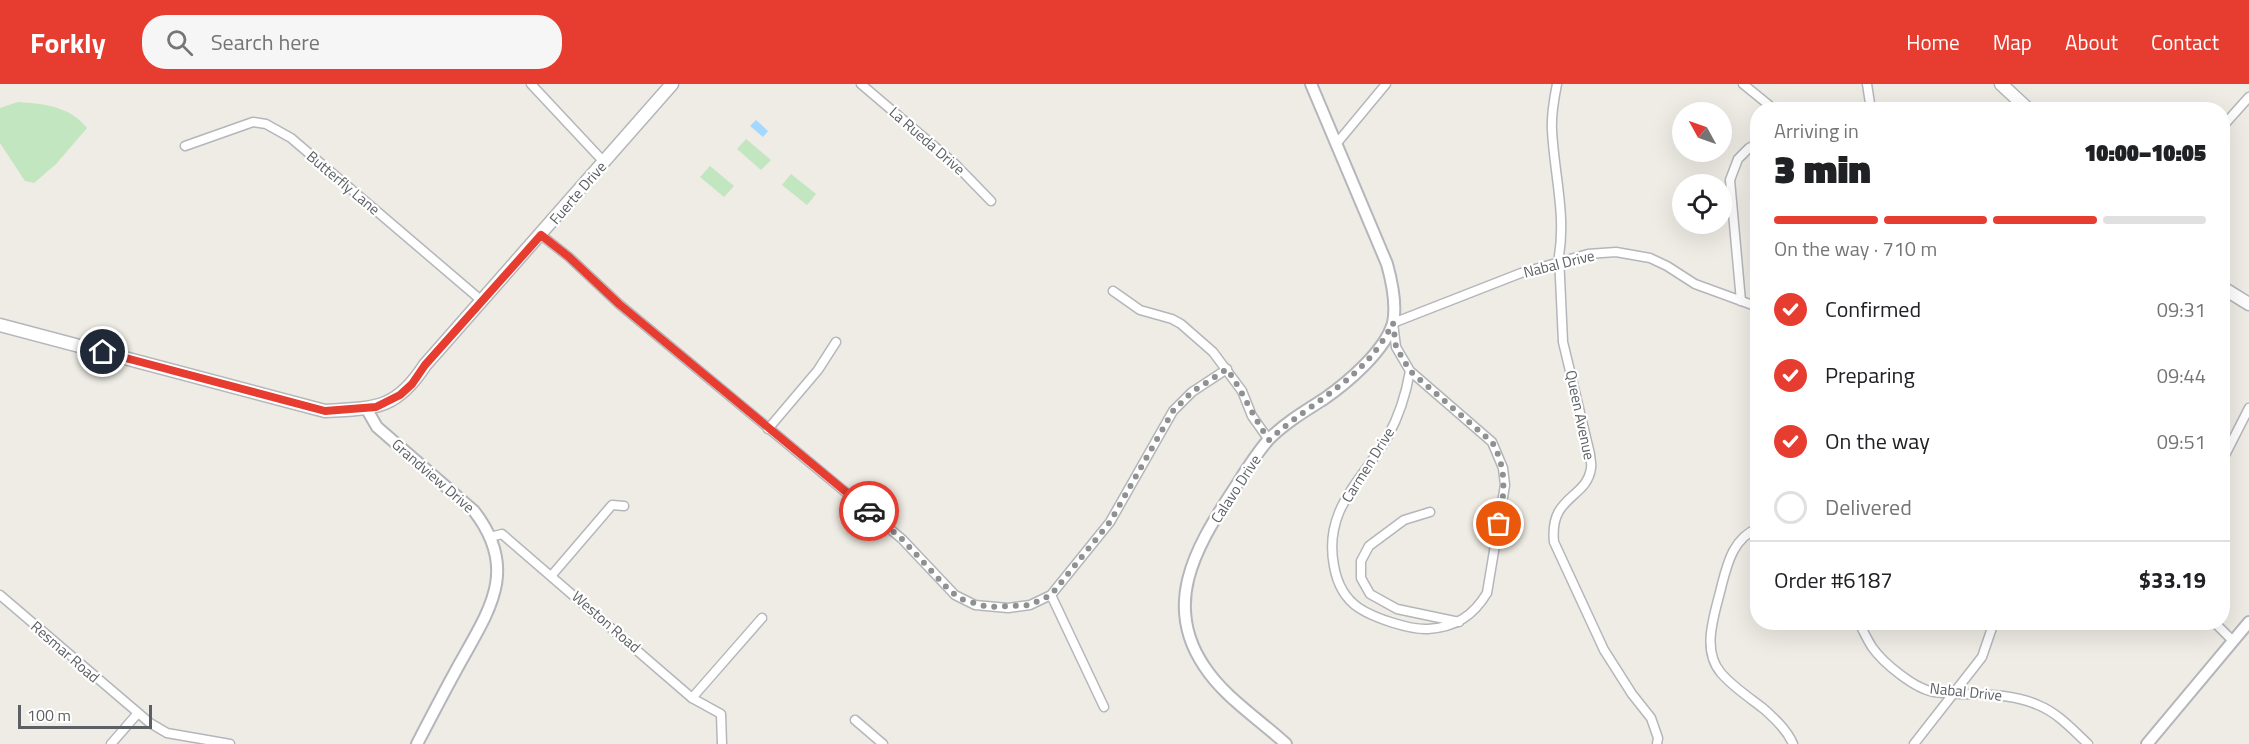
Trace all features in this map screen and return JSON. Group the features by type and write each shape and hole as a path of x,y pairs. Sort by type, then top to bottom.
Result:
{"main road":[{"name":"Fuerte Drive","path":"0,325 296,405 325,411 376,407 400,395 412,384 425,365 672,84"},
{"path":"2001,84 2020,102"},
{"path":"2230,292 2249,304"}],"street":[{"path":"531,84 604,162"},
{"name":"La Rueda Drive","path":"861,84 955,164 991,201"},
{"path":"1311,84 1387,264 1392,282 1393,323"},
{"path":"1336,143 1386,84"},
{"name":"Queen Avenue","path":"1557,84 1552,129 1560,203 1563,342 1590,454 1591,468 1586,481 1559,509 1554,521 1554,542 1604,650 1632,694 1651,718 1658,738 1657,744"},
{"path":"1743,84 1765,102"},
{"path":"1867,84 1870,102"},
{"path":"2230,118 2249,97"},
{"name":"Butterfly Lane","path":"186,146 253,122 266,124 291,138 482,302"},
{"path":"1741,301 1730,180 1738,159 1750,147"},
{"path":"541,235 569,257 619,304 902,539 949,590 975,605 1008,608 1030,605 1051,595 1110,522 1173,411 1192,392 1227,369"},
{"name":"Nabal Drive","path":"1393,323 1521,273 1560,261 1616,252 1650,258 1695,284 1750,304"},
{"path":"1113,291 1140,310 1172,319 1181,324 1213,352 1242,391 1252,416 1269,440"},
{"name":"Carmen Drive","path":"1393,323 1396,347 1410,371 1492,442 1503,468 1505,485 1487,592 1479,605 1459,622 1442,628 1421,629 1369,615 1353,604 1336,579 1330,546 1335,520 1346,498 1387,437 1395,421 1410,371"},
{"name":"Calavo Drive","path":"1286,744 1209,673 1193,647 1186,628 1184,610 1189,573 1200,546 1216,517 1269,440 1286,424 1329,395 1363,366 1377,350 1393,323"},
{"path":"768,429 818,370 836,342"},
{"name":"Grandview Drive","path":"366,408 377,427 387,437 474,511 490,537 496,557 497,577 491,606 417,744"},
{"path":"2230,445 2249,408"},
{"path":"552,575 612,505 624,506"},
{"path":"1430,512 1404,520 1370,546 1361,561 1361,578 1370,594 1398,609 1459,622"},
{"path":"1750,533 1742,538 1733,549 1727,566 1712,626 1712,654 1722,674 1772,716 1789,735 1793,744"},
{"name":"Weston Road","path":"490,537 502,534 692,698 722,714 722,744"},
{"name":"Resmar Road","path":"0,595 150,723 167,733 230,744"},
{"path":"1051,595 1104,707"},
{"path":"692,698 762,618"},
{"path":"2147,744 2249,622"},
{"name":"Nabal Drive","path":"1863,630 1873,649 1896,671 1917,685 1931,692 2006,696 2037,704 2057,716 2088,744"},
{"path":"1914,744 1982,657 1991,630"},
{"path":"2222,630 2233,641"},
{"path":"111,744 138,713"},
{"path":"855,720 883,744"}],"green space":[{"path":"18,102 47,105 64,111 87,128 56,164 34,183 25,181 0,143 0,108"},
{"path":"746,139 771,160 761,170 737,149"},
{"path":"710,166 734,186 724,197 700,177"},
{"path":"791,174 816,194 807,205 782,185"}],"water":[{"path":"756,120 768,131 763,137 750,126"}],"way so far":[{"path":"869,511 902,539 949,590 961,599 988,607 1008,608 1030,605 1051,595 1110,522 1173,411 1192,392 1227,369 1242,391 1252,416 1269,440 1286,424 1329,395 1363,366 1377,350 1393,323 1396,347 1410,371 1492,442 1499,454 1505,485 1499,524"}],"route":[{"path":"103,352 325,411 376,407 400,395 412,384 425,365 541,235 569,257 619,304 869,511"}]}
